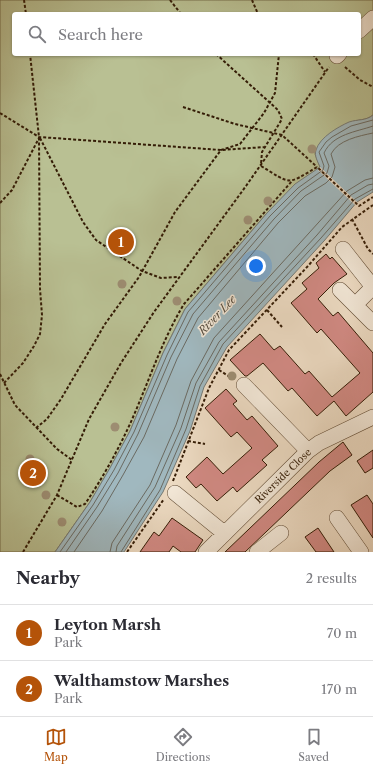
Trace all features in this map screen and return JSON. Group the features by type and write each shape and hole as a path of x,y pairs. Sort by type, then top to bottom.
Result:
{"street":[{"path":"361,29 373,18"},
{"path":"343,249 373,287 355,305"},
{"path":"340,290 373,323"},
{"path":"244,384 308,451"},
{"name":"Riverside Close","path":"206,552 308,451 319,442 373,417"},
{"path":"171,490 224,533"},
{"path":"337,518 361,552"},
{"path":"257,552 281,533"}],"path":[{"path":"24,0 26,12"},
{"path":"170,0 179,12"},
{"path":"252,0 257,12"},
{"path":"4,383 23,363 40,334 42,315 40,281 40,137 30,56"},
{"path":"218,56 278,110 282,119 262,152 261,166"},
{"path":"36,428 47,419 61,399 105,324 142,271 175,212 221,150 240,144 254,128 275,93 280,56"},
{"path":"23,552 57,495 89,419 121,363 179,277 261,166 325,72 314,56"},
{"path":"340,59 360,80 373,87"},
{"path":"183,107 235,124 282,135 359,206 373,197"},
{"path":"0,113 40,137 221,150 265,147"},
{"path":"0,203 12,190 40,137"},
{"path":"40,137 83,222 96,240 142,271 161,278 179,277"},
{"path":"261,166 285,181 293,181"},
{"path":"57,495 77,507 85,504 116,452 130,424 157,356 173,322 184,304 293,181 317,167"},
{"path":"127,552 171,490 188,440 209,388 229,350 342,227 373,205"},
{"path":"352,219 368,249 373,254"},
{"path":"267,310 282,327"},
{"path":"219,370 229,378 239,380 244,384"},
{"path":"0,374 15,405 57,449 72,460"},
{"path":"188,440 205,444"}],"green space":[{"path":"0,0 373,0 373,115 345,125 319,146 315,154 320,167 267,213 185,309 163,353 130,431 90,502 55,552 0,552"}],"water":[{"name":"River Lee","path":"373,115 373,192 357,202 324,241 227,347 204,387 190,431 163,492 124,552 55,552 90,502 130,431 163,353 185,309 267,213 295,184 320,167 316,159 316,150 321,141 330,133 349,122 362,120"}],"pier":[{"path":"320,167 357,202 355,205 318,170"}],"building":[{"path":"326,254 330,259 332,257 347,274 334,283 318,299 333,316 338,312 373,353 373,392 346,416 334,401 317,416 292,388 288,391 263,363 245,376 230,360 260,334 274,350 280,346 305,374 309,371 332,397 360,373 321,329 317,333 291,303 307,289 302,283 319,268 316,263"},
{"path":"226,389 237,401 233,404 247,420 252,416 278,446 262,460 267,465 237,492 233,487 217,501 201,484 196,488 186,477 207,457 223,474 252,448 237,432 231,437 205,408"},
{"path":"343,442 352,455 330,471 245,552 225,552 319,462"},
{"path":"373,450 373,468 365,473 357,461"},
{"path":"367,495 373,504 373,538 351,505"},
{"path":"172,518 203,540 195,552 181,552 173,546 169,552 140,552 154,532 159,536"},
{"path":"318,528 334,552 316,552 305,537"}],"place":[{"name":"Leyton Marsh","path":"121,242"},
{"name":"Walthamstow Marshes","path":"33,473"}]}
